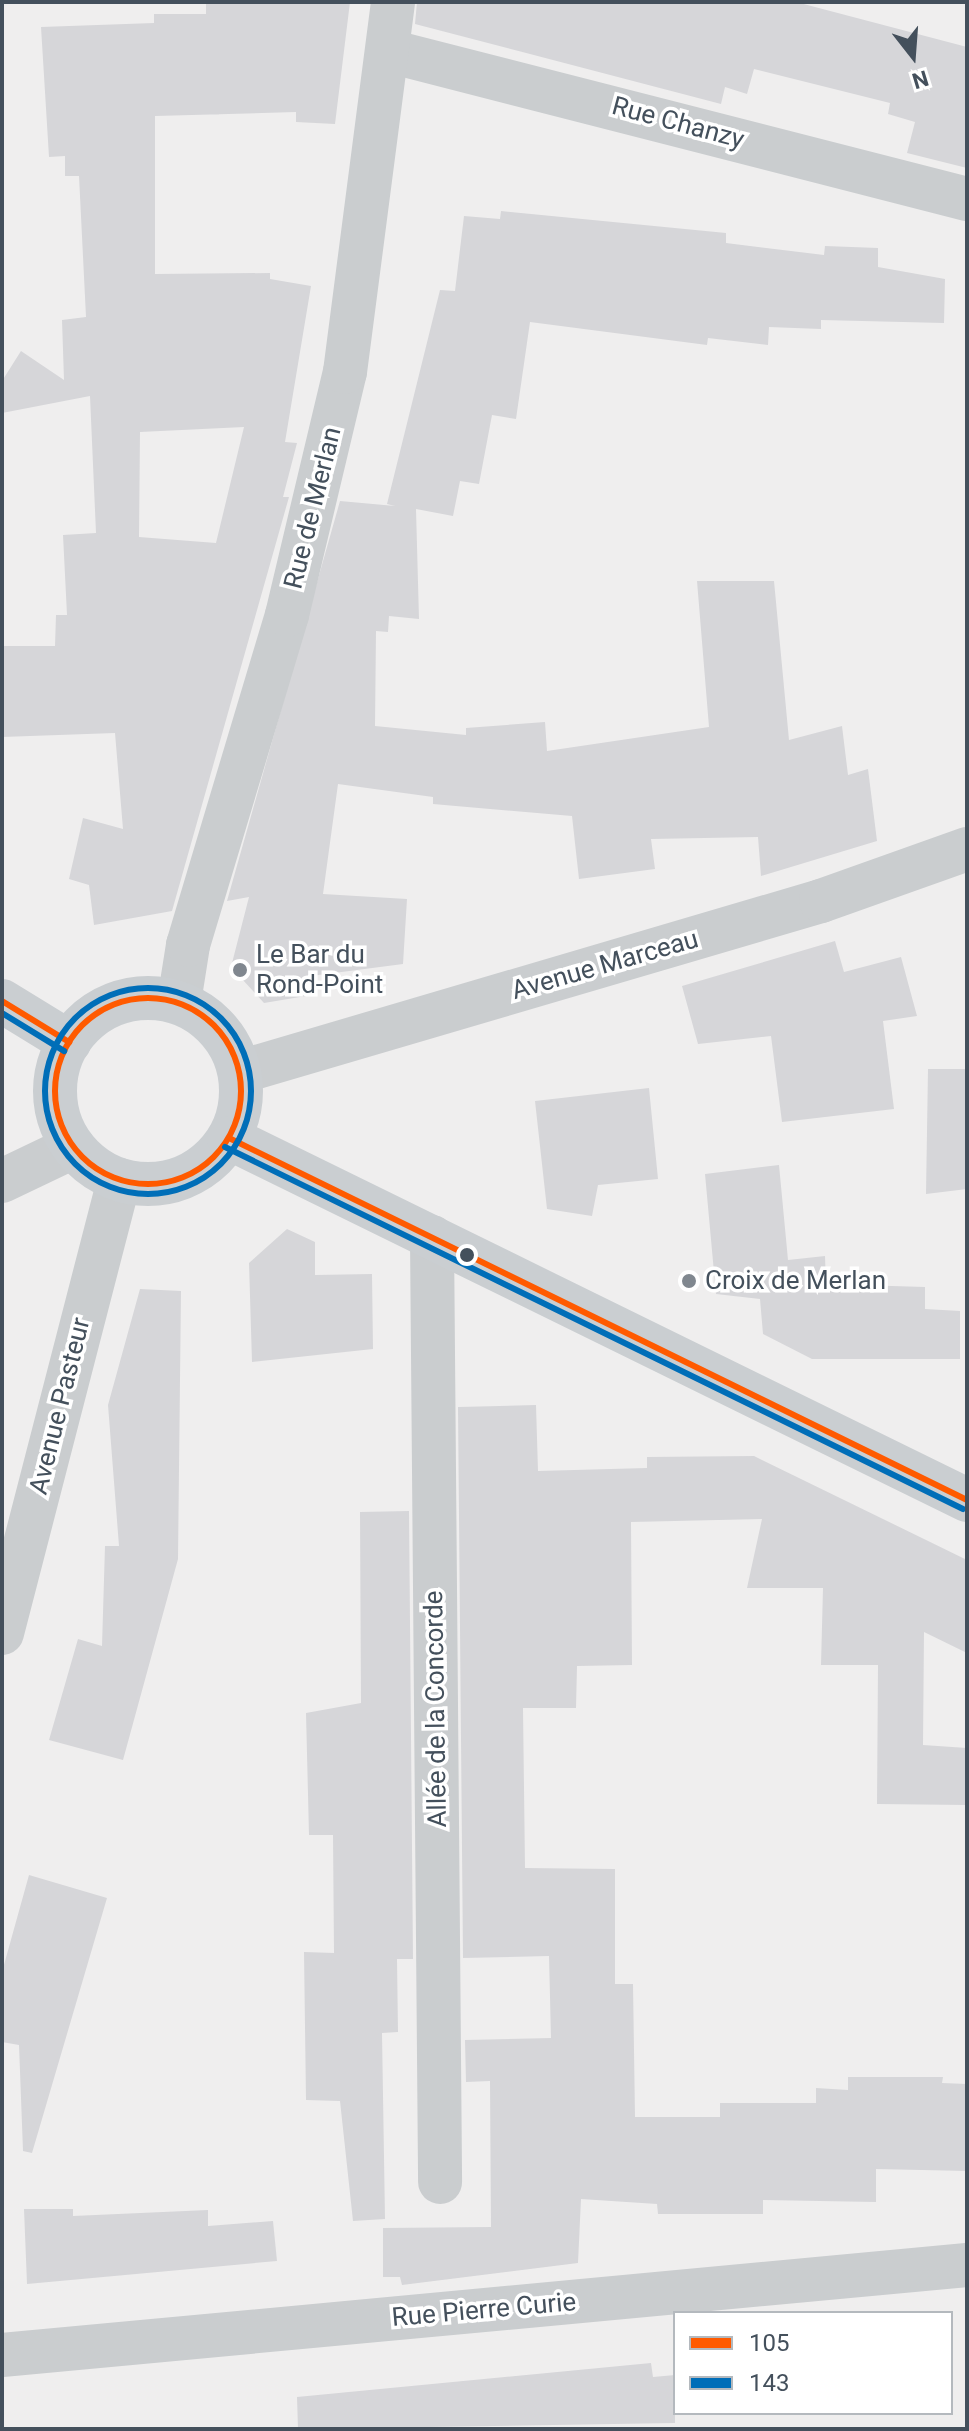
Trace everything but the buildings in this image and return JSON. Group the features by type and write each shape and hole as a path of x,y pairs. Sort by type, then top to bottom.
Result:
{"street":[{"name":"Rue de Merlan","path":"179,1002 188,945 287,615 345,372 393,2"},
{"name":"Rue Chanzy","path":"389,51 967,199"},
{"name":"Avenue Marceau","path":"240,1072 821,901 967,849"},
{"path":"154,998 179,1002 219,1029 240,1072 241,1106 229,1138 182,1179 119,1180 73,1147 54,1095 69,1042 105,1008 154,998"},
{"path":"2,1001 69,1042"},
{"path":"229,1138 967,1500"},
{"path":"2,1181 73,1147"},
{"name":"Avenue Pasteur","path":"2,1633 119,1180"},
{"name":"Allée de la Concorde","path":"432,1237 440,2182"},
{"name":"Rue Pierre Curie","path":"2,2355 967,2265"}],"transit line":[{"name":"143","path":"148,988 187,996 221,1018 243,1052 251,1091 243,1130 221,1164 187,1186 148,1194 109,1186 75,1164 53,1130 45,1091 53,1052 75,1018 109,996 148,988"},
{"name":"105","path":"148,998 184,1005 214,1025 234,1055 241,1091 234,1127 214,1157 184,1177 148,1184 112,1177 82,1157 62,1127 55,1091 62,1055 82,1025 112,1005 148,998"},
{"name":"105","path":"2,1001 69,1042"},
{"name":"143","path":"2,1013 64,1051"},
{"name":"105","path":"229,1138 967,1500"},
{"name":"143","path":"225,1147 963,1509"}],"place":[{"name":"Le Bar du Rond-Point","path":"240,970"},
{"name":"Croix de Merlan","path":"689,1281"}]}
